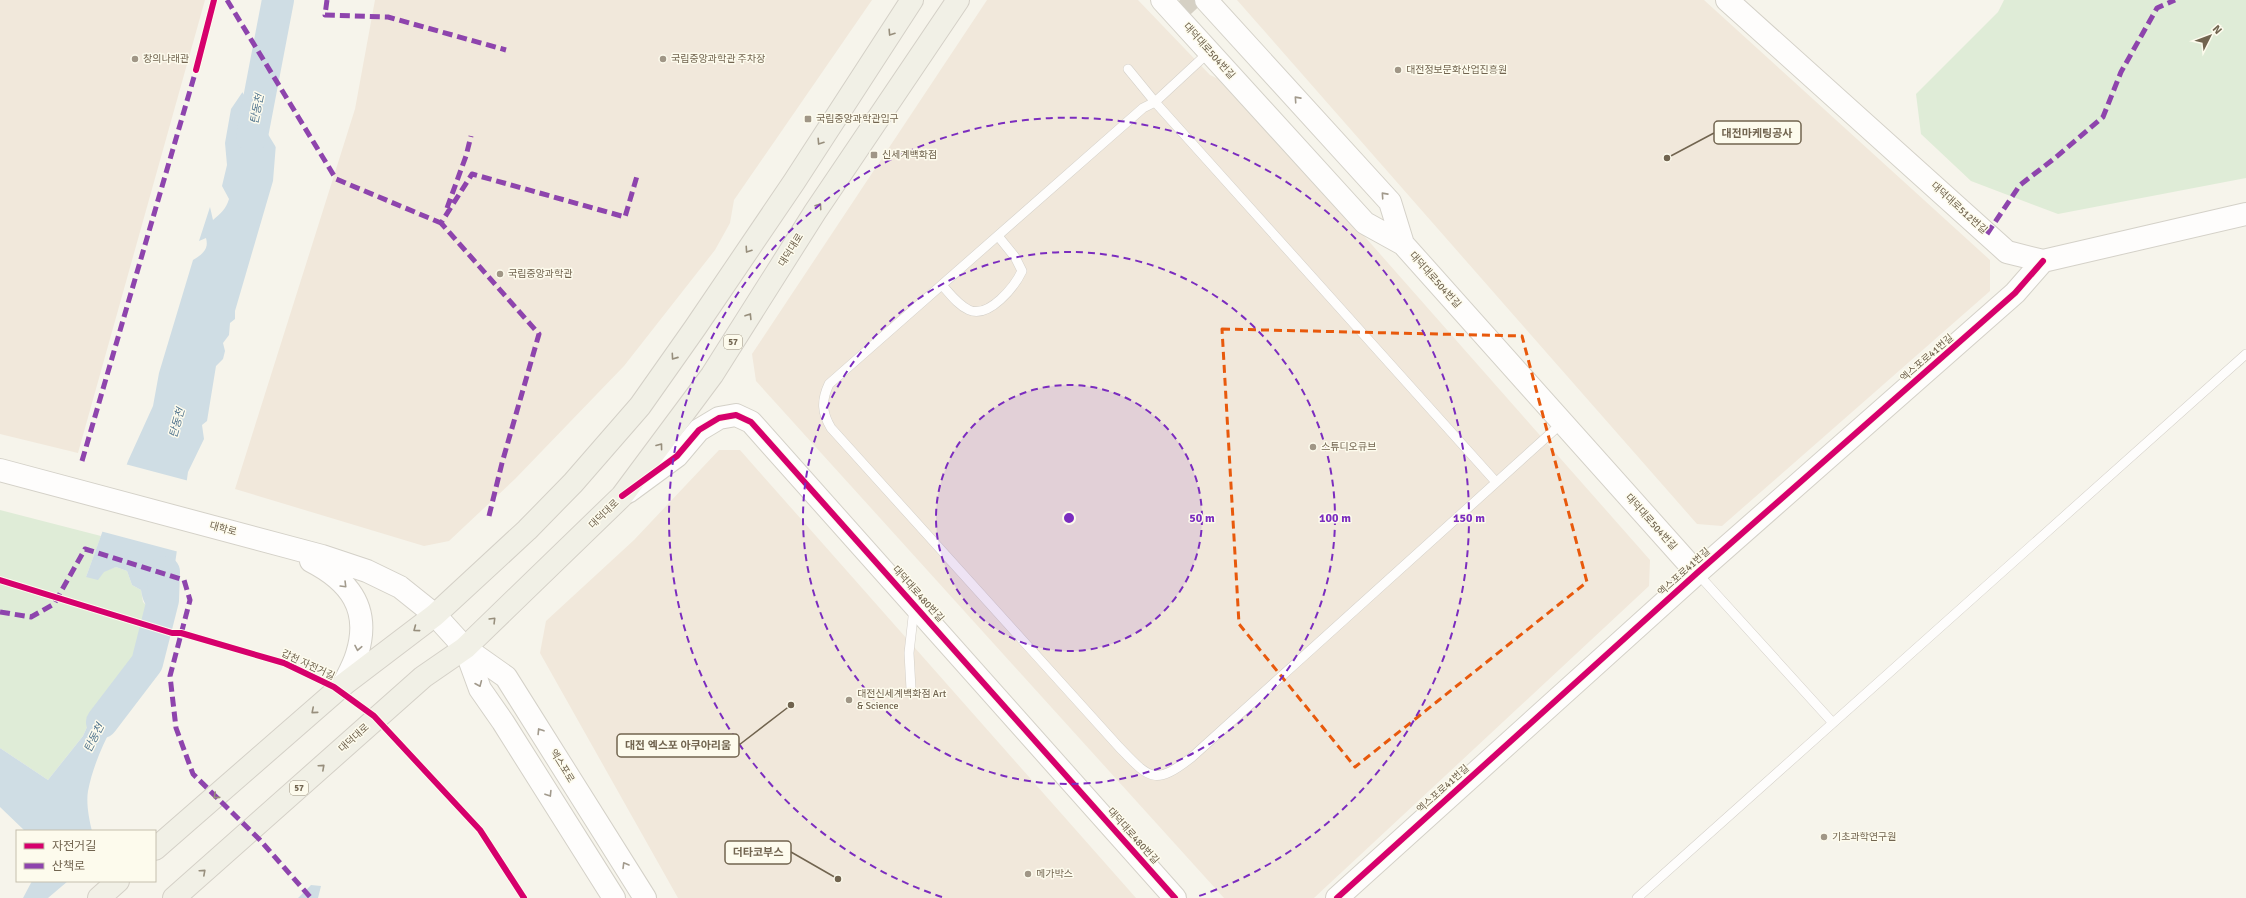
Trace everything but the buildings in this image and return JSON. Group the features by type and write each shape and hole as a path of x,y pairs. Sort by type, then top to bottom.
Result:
{"main road":[{"path":"156,848 343,685 435,615 526,530 573,483 640,406 794,182 912,0"},
{"name":"대덕대로","path":"174,898 423,677 465,648 622,496 712,375 815,212 958,0"},
{"path":"99,898 117,882"}],"street":[{"name":"대덕대로512번길","path":"1727,0 2007,252 2043,261 2246,214"},
{"name":"대덕대로504번길","path":"1181,5 1209,52 1365,223 1403,244 1698,574"},
{"path":"1181,5 1403,244"},
{"name":"엑스포로41번길","path":"1337,898 1698,574 2015,293 2043,261"},
{"name":"대덕대로480번길","path":"622,496 677,456 699,430 719,418 736,414 751,422 1175,898"},
{"name":"대학로","path":"0,470 276,542 367,572 400,587 435,615"},
{"path":"276,542 324,568 347,587 360,610 362,631 357,655 343,685"},
{"name":"엑스포로","path":"435,615 465,648 506,677 645,898"},
{"name":"엑스포로","path":"465,648 480,689 504,722 614,898"}],"lane":[{"path":"1209,52 1155,102 1143,108 829,384 822,403 824,417 831,428 1119,747 1143,772 1150,775 1164,776 1176,770 1562,423"},
{"path":"1128,69 1155,102 1496,482"},
{"path":"942,285 958,302 970,311 981,311 990,308 1016,285 1022,271 1015,256 998,236"},
{"path":"1638,898 2246,354"},
{"path":"1698,574 1833,723"},
{"path":"911,689 910,663 914,604"}],"highlighted area":[{"path":"1222,329 1522,336 1587,582 1355,767 1239,624"}],"shaded area":[{"path":"0,0 205,0 78,453 0,434"},
{"name":"국립중앙과학관","path":"375,0 872,0 734,200 730,223 715,250 624,366 515,479 449,541 424,546 235,489 355,109"},
{"path":"987,0 1138,0 1210,75 1231,85 1650,560 1649,586 1314,898 1224,898 756,381 752,354"},
{"path":"1237,0 1704,0 1990,260 1990,291 1722,526 1697,524"},
{"path":"719,450 740,450 1136,898 678,898 540,653 546,621 634,540"}],"green space":[{"path":"2004,0 2246,0 2246,178 2058,214 1971,181 1921,134 1916,94 1998,12"},
{"path":"0,510 101,536 86,577 116,567 127,571 132,585 141,590 143,602 154,613 145,646 124,684 91,718 83,736 48,780 0,748"}],"water":[{"path":"248,84 279,106 273,181 235,311 235,319 230,323 229,335 223,343 225,351 223,359 216,366 207,421 202,425 204,439 188,472 175,564 178,569 175,581 179,595 173,618 155,612 147,607 142,597 141,590 132,585 127,571 116,567 104,572 98,580 86,577 128,461 153,406 159,373 193,260 200,256 206,248 206,238 199,241 210,207 213,220 225,208 229,199 222,186 227,165 225,143 231,109"},
{"path":"124,684 133,691 106,739 91,778 87,796 92,830 24,830 0,807 0,748 48,780 83,736 91,718"},
{"path":"156,881 217,898 23,898 31,882"},
{"path":"311,885 321,886 318,898 298,898"}],"pier":[{"path":"247,82 280,105 277,149 241,90"},
{"path":"125,464 189,481 179,552 100,531"},
{"path":"156,860 219,898 48,898 67,882 156,882"}],"waterway":[{"name":"탄동천","path":"252,136 278,0"},
{"name":"탄동천","path":"102,722 147,663 163,600 164,572"}],"tunnel":[{"path":"1180,0 1192,13"}],"marked path":[{"path":"227,0 336,179 441,223 443,220"},
{"path":"327,0 325,15 388,17 506,50"},
{"path":"1987,234 2020,185 2055,158 2103,117 2121,72 2157,8 2175,0"},
{"path":"82,461 196,70"},
{"path":"447,208 466,156 471,136"},
{"path":"489,516 502,463 539,334 441,223 472,174 625,217 637,176"},
{"path":"0,612 31,617 54,604 85,549 184,580 190,600 170,676 176,728 193,774 260,840 311,898"}],"cycle path":[{"path":"196,70 214,0"},
{"path":"1337,898 1697,573 2015,293 2043,261"},
{"path":"622,496 677,456 699,430 719,418 736,415 751,422 1175,898"},
{"name":"갑천 자전거길","path":"0,580 172,633 181,633 284,663 334,687 374,716 480,830 524,898"}],"place":[{"name":"창의나래관","path":"135,59"},
{"name":"국립중앙과학관 주차장","path":"663,59"},
{"name":"대전정보문화산업진흥원","path":"1398,70"},
{"name":"국립중앙과학관입구","path":"808,119"},
{"name":"신세계백화점","path":"874,155"},
{"name":"대전마케팅공사","path":"1667,158"},
{"name":"국립중앙과학관","path":"500,274"},
{"name":"스튜디오큐브","path":"1313,447"},
{"name":"대전신세계백화점 Art & Science","path":"849,700"},
{"name":"대전 엑스포 아쿠아리움","path":"791,705"},
{"name":"기초과학연구원","path":"1824,837"},
{"name":"메가박스","path":"1028,874"},
{"name":"더타코부스","path":"838,879"}]}
